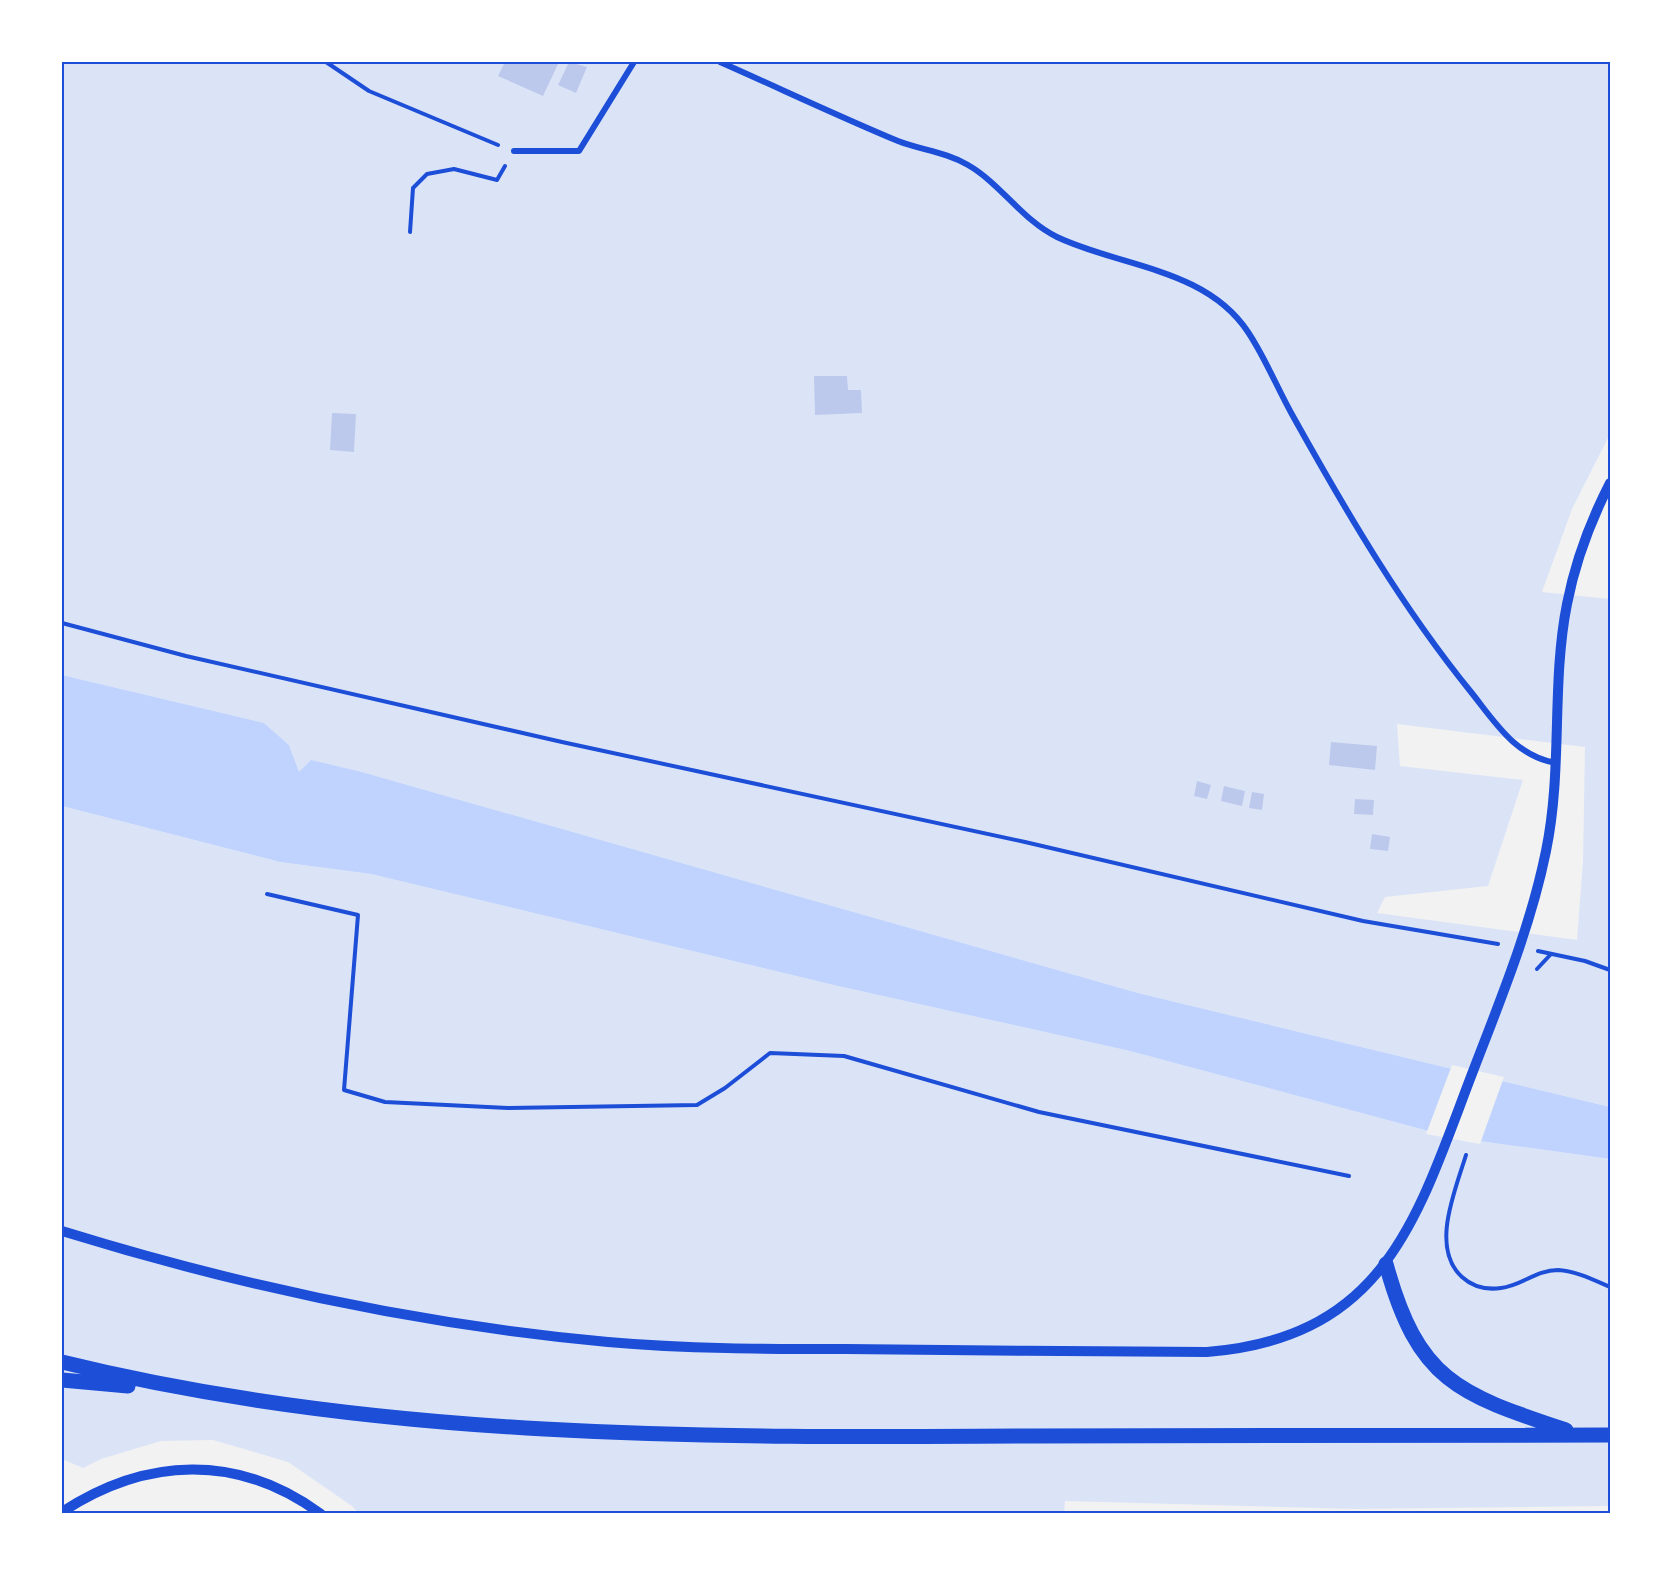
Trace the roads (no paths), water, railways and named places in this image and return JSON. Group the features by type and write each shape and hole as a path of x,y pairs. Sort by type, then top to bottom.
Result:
{"main road":[{"path":"1386,1264 1397,1303 1411,1334 1438,1370 1479,1399 1580,1435"},
{"path":"62,1352 124,1377"},
{"path":"62,1362 124,1377 298,1408 415,1419 783,1438 1365,1433 1611,1435"},
{"path":"62,1380 227,1396"}],"street":[{"path":"514,151 579,151 634,62"},
{"path":"720,62 901,142 945,154 971,166 1036,224 1055,236 1166,273 1229,308 1248,332 1347,509 1413,616 1510,740 1535,758 1557,763"},
{"path":"62,1231 220,1276 347,1305 481,1329 610,1342 744,1348 1207,1352 1240,1349 1274,1342 1328,1318 1362,1291 1386,1264 1416,1214 1505,987 1546,850 1557,763 1559,681 1566,604 1578,562 1611,483"},
{"path":"62,1512 94,1493 138,1475 195,1469 251,1477 278,1487 321,1514"}],"water":[{"path":"62,675 264,723 289,745 299,772 311,760 362,772 1138,993 1610,1107 1610,1159 1451,1137 1130,1051 838,986 371,874 280,862 62,806"}]}
